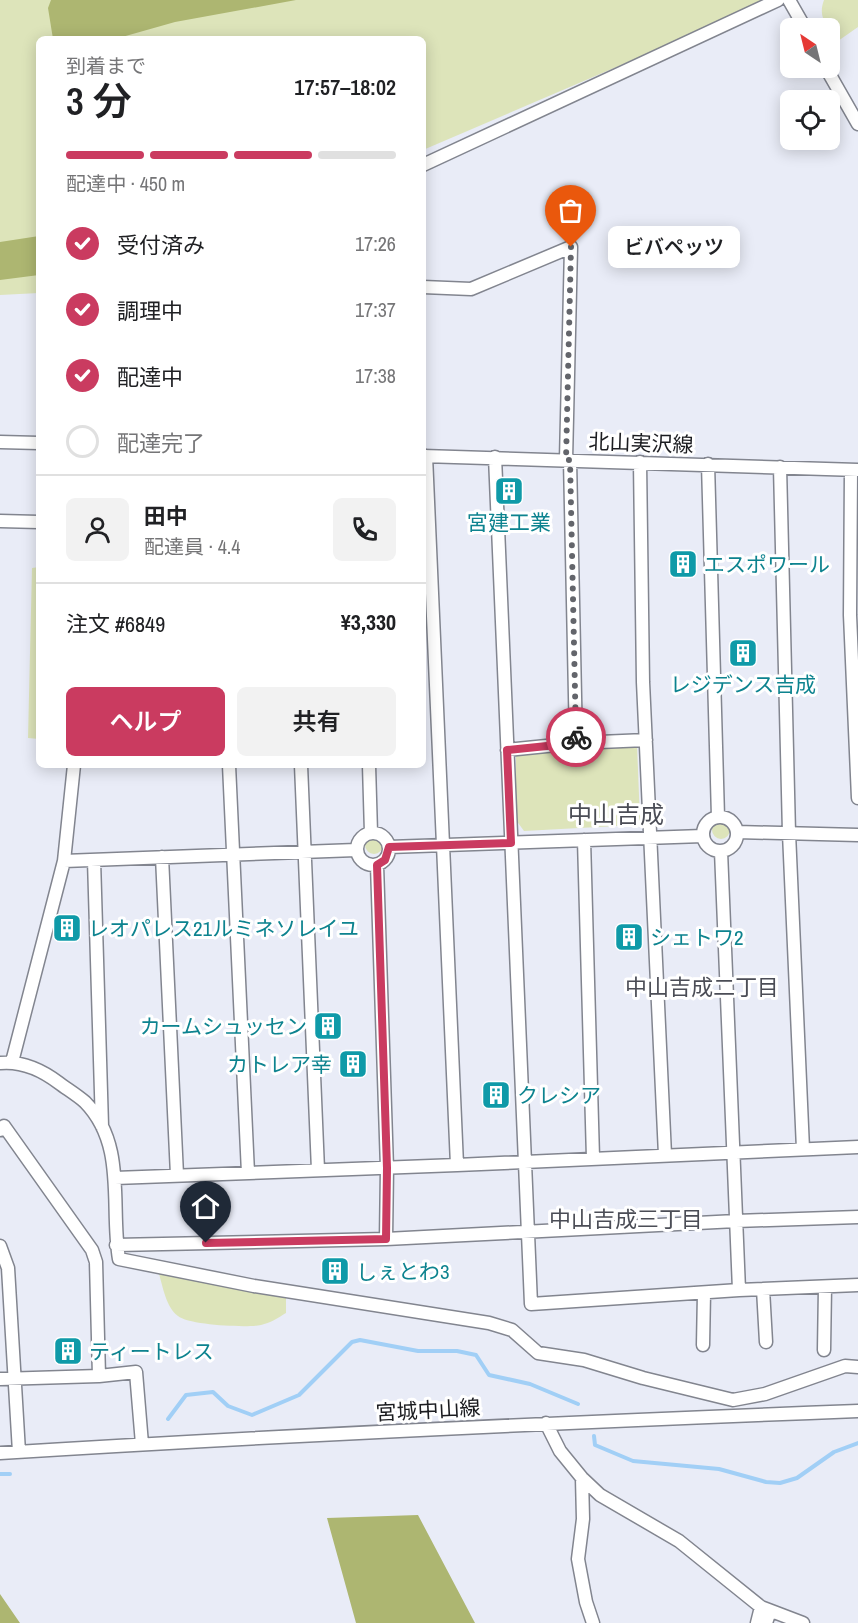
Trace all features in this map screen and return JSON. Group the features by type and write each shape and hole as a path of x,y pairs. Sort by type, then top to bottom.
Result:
{"street":[{"path":"426,164 778,0"},
{"path":"789,0 799,18"},
{"path":"832,78 858,124"},
{"path":"426,288 471,289 571,247 568,460 576,743"},
{"path":"0,442 36,443"},
{"name":"北山実沢線","path":"426,456 855,470"},
{"path":"495,457 531,1304 739,1290 858,1285"},
{"path":"640,462 642,671 665,1155"},
{"path":"708,465 718,817"},
{"path":"780,468 789,833 803,1149"},
{"path":"855,470 850,615 858,798"},
{"path":"426,476 457,1165"},
{"path":"0,521 36,522"},
{"path":"507,750 576,743 646,740"},
{"path":"74,768 64,861 6,1062 45,1073 85,1102 102,1127 113,1155 116,1245 119,1259 254,1286 489,1323 512,1330 538,1353 584,1360 643,1378 733,1400 765,1394 845,1366 858,1367"},
{"path":"229,768 248,1173"},
{"path":"301,768 318,1170"},
{"path":"369,768 370,833"},
{"path":"718,817 729,819 737,832 735,843 721,851 711,849 703,836 709,822 718,817"},
{"path":"737,832 858,835"},
{"path":"370,833 385,837 389,847 385,860 377,865 363,862 356,850 362,837 370,833"},
{"path":"389,847 703,836"},
{"path":"584,840 593,1158"},
{"path":"64,861 356,850"},
{"path":"721,851 739,1290"},
{"path":"162,857 177,1175"},
{"path":"94,860 102,1127"},
{"path":"377,865 387,1168 386,1239"},
{"path":"0,1130 4,1126 92,1250 96,1262 99,1376"},
{"path":"115,1178 858,1147"},
{"path":"116,1245 386,1239 858,1217"},
{"path":"0,1246 8,1268 19,1452"},
{"path":"824,1350 825,1287"},
{"path":"763,1289 766,1342"},
{"path":"703,1345 704,1293"},
{"path":"0,1379 99,1376 136,1372 142,1444"},
{"name":"宮城中山線","path":"0,1453 546,1424 858,1411"},
{"path":"546,1424 560,1451 600,1496 680,1540 766,1614 803,1623"},
{"path":"582,1478 583,1519 578,1559 586,1602 593,1623"},
{"path":"756,1623 766,1614"}],"green space":[{"path":"0,0 763,0 712,26 426,149 426,36 36,36 36,293 0,295"},
{"path":"51,0 296,0 175,22 126,36 53,36 48,8"},
{"path":"824,0 858,0 858,27 840,40 840,18 823,18"},
{"path":"36,236 36,275 0,280 0,242"},
{"path":"36,567 36,739 28,738 32,568"},
{"path":"637,745 640,820 635,825 524,831 516,820 516,752"},
{"path":"721,821 727,824 730,830 727,836 721,839 715,836 712,830 715,824"},
{"path":"374,836 380,839 383,845 380,851 374,854 368,851 365,845 368,839"},
{"path":"159,1274 286,1296 286,1313 268,1323 254,1326 193,1322 174,1312"},
{"path":"418,1515 475,1623 356,1623 327,1518"},
{"path":"0,1594 20,1623 0,1623"}],"waterway":[{"path":"168,1419 186,1395 213,1392 228,1406 252,1415 299,1395 352,1342 360,1340 418,1351 457,1351 476,1355 489,1375 530,1384 578,1404"},
{"path":"594,1436 595,1445 633,1461 719,1469 766,1482 780,1483 797,1478 834,1452 858,1443"},
{"path":"0,1474 10,1474"}],"way so far":[{"path":"571,247 566,460 570,460 576,737"}],"place":[{"name":"ビバペッツ","path":"571,247"},
{"name":"宮建工業","path":"509,491"},
{"name":"エスポワール","path":"683,564"},
{"name":"レジデンス吉成","path":"743,653"},
{"name":"レオパレス21ルミネソレイユ","path":"67,928"},
{"name":"シェトワ2","path":"629,937"},
{"name":"カームシュッセン","path":"328,1026"},
{"name":"カトレア幸","path":"353,1064"},
{"name":"クレシア","path":"496,1095"},
{"name":"しぇとわ3","path":"335,1271"},
{"name":"ティートレス","path":"68,1351"}],"district":[{"name":"中山吉成","path":"616,814"},
{"name":"中山吉成二丁目","path":"702,987"},
{"name":"中山吉成三丁目","path":"626,1219"}],"route":[{"path":"206,1243 386,1239 387,1168 377,865 388,856 389,847 511,843 507,750 576,743 576,737"}]}
